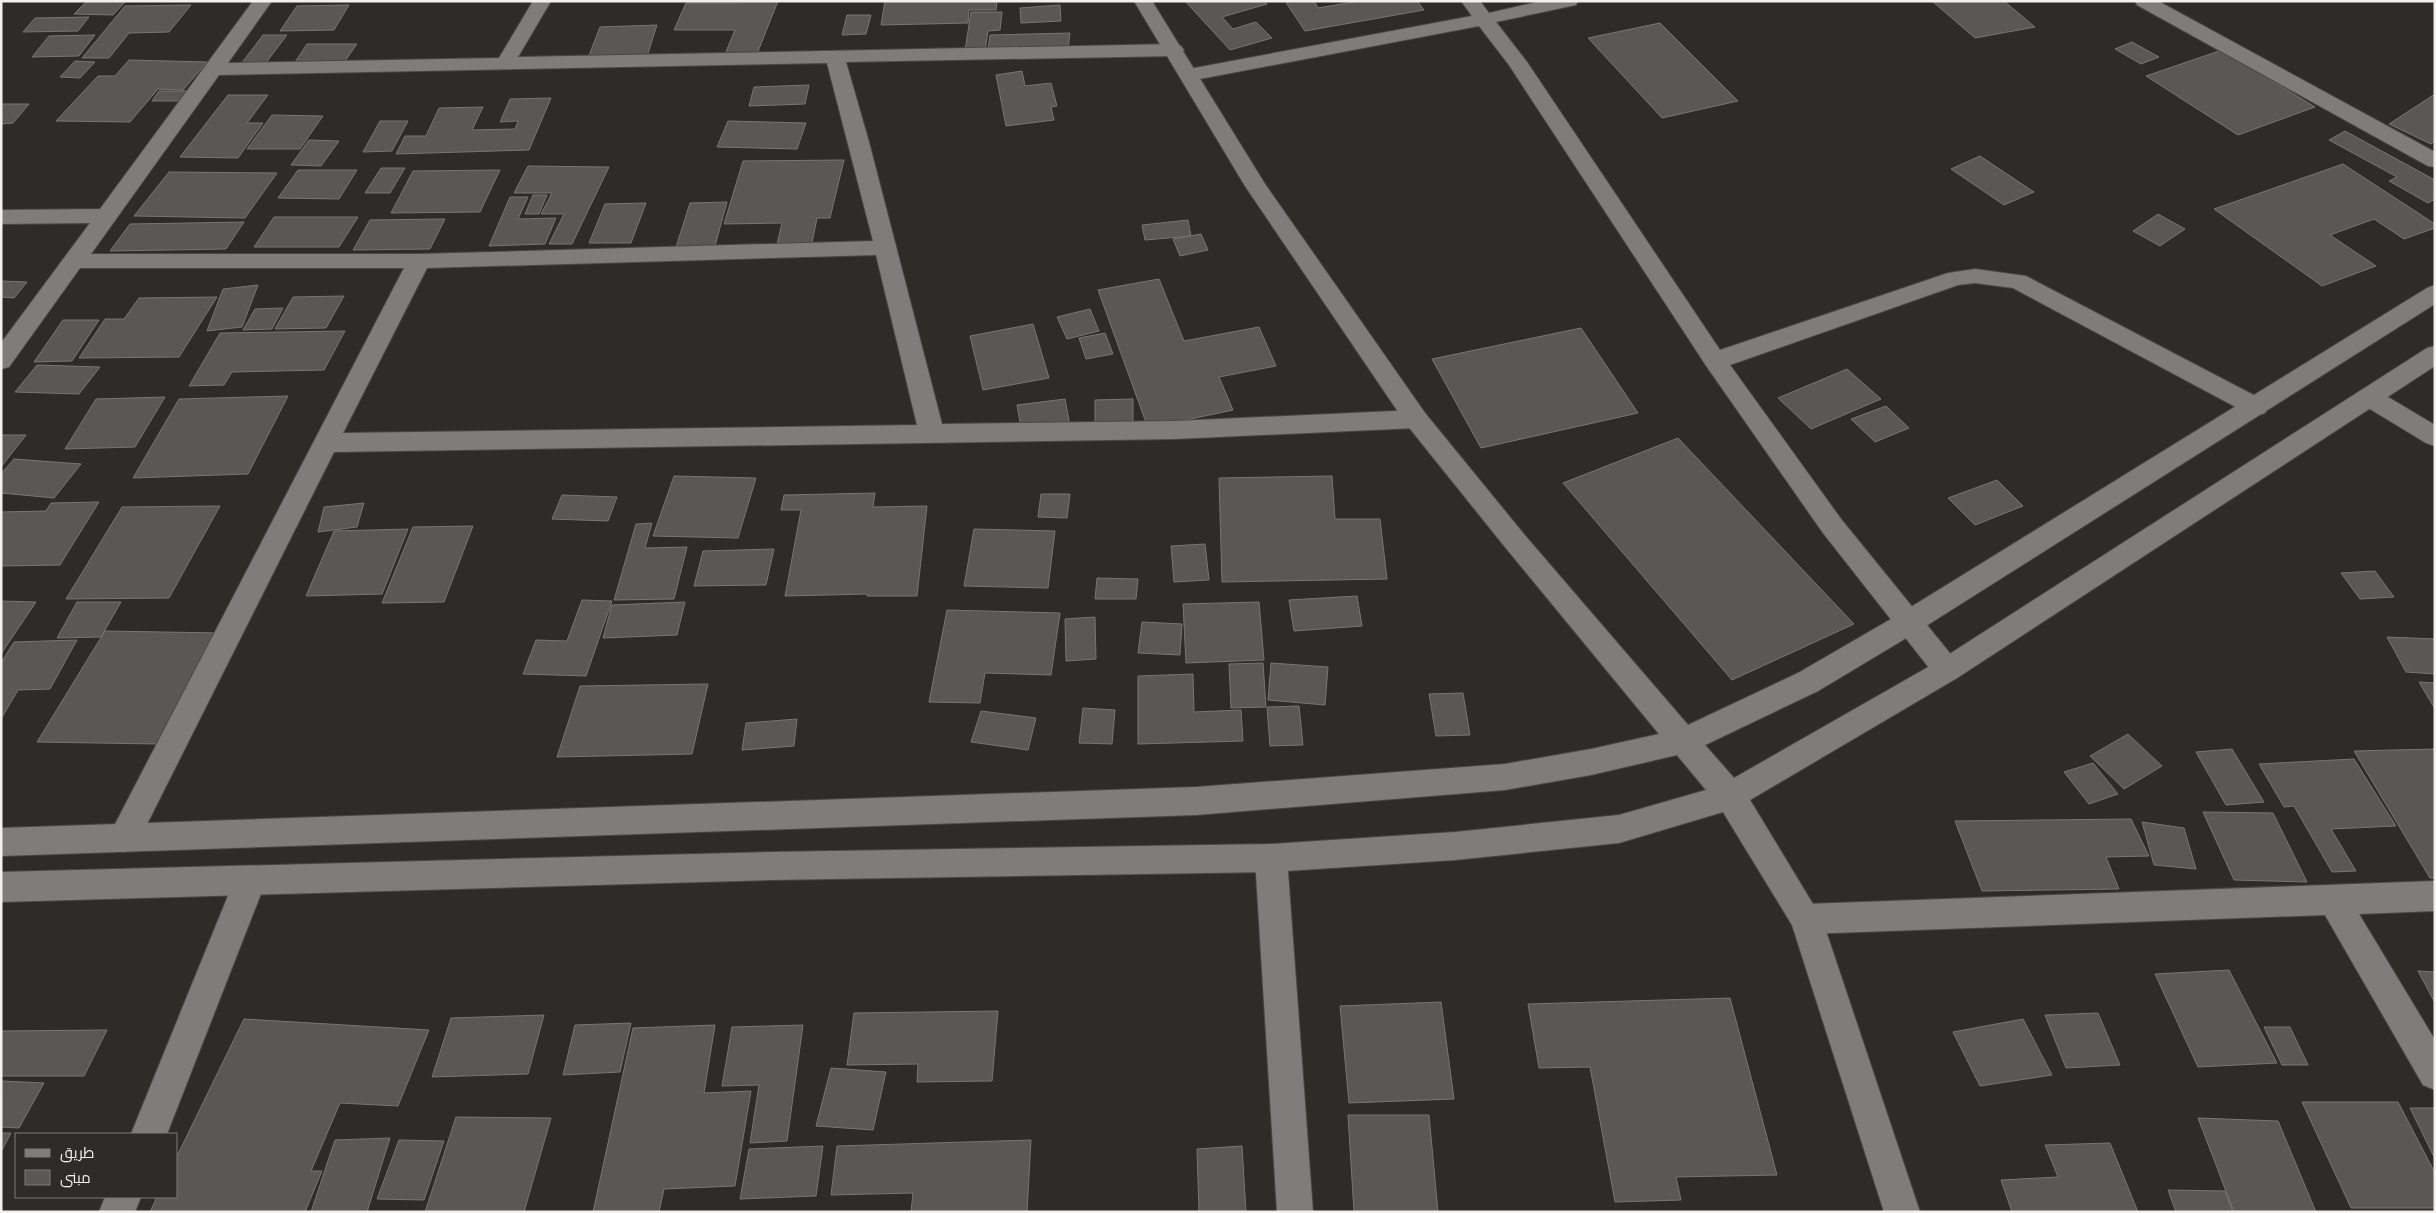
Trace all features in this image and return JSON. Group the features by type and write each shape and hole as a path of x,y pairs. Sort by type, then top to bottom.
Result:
{"street":[{"path":"1,361 262,1"},
{"path":"505,63 542,1"},
{"path":"1143,1 1256,186 1416,419 1682,742 1730,796 1806,920 1902,1212"},
{"path":"1470,1 1518,62 1716,360 1832,526 1947,670"},
{"path":"1189,74 1486,20 1569,1"},
{"path":"2144,1 2435,161"},
{"path":"212,69 1174,50"},
{"path":"835,57 859,142 932,434"},
{"path":"1,217 106,216"},
{"path":"74,261 418,261 884,248"},
{"path":"124,838 418,261"},
{"path":"1716,360 1956,278 1975,276 2018,281 2256,407"},
{"path":"1,842 1196,801 1505,777 1592,762 1682,742 1808,682 1908,623 2256,407 2435,293"},
{"path":"1,887 770,866 1270,858 1455,846 1619,829 1730,796 1947,670 2435,354"},
{"path":"2369,397 2435,437"},
{"path":"325,443 1175,430 1416,419"},
{"path":"1270,858 1295,1212"},
{"path":"149,1133 250,881"},
{"path":"1806,920 2333,898 2435,896"},
{"path":"2333,898 2435,1073"},
{"path":"117,1212 123,1198"}],"building":[{"path":"87,1 126,1 113,15 74,14"},
{"path":"742,1 778,1 757,54 725,54 735,30 674,30 686,3 742,3"},
{"path":"885,1 997,1 996,10 969,10 968,23 881,25"},
{"path":"1185,1 1265,1 1267,4 1222,17 1233,29 1256,22 1272,38 1230,50"},
{"path":"1285,1 1314,1 1318,8 1359,1 1417,1 1424,10 1305,31"},
{"path":"1932,1 2004,1 2035,27 1975,38"},
{"path":"191,5 169,32 129,33 109,58 82,58 125,6"},
{"path":"349,5 334,30 280,31 297,6"},
{"path":"1060,5 1061,21 1021,23 1020,8"},
{"path":"971,12 1002,12 1000,30 988,31 984,57 964,57"},
{"path":"847,15 871,15 866,34 842,35"},
{"path":"89,17 78,31 23,32 35,18"},
{"path":"1660,23 1738,101 1662,118 1588,38"},
{"path":"657,25 647,56 588,58 600,27"},
{"path":"1070,33 1068,49 988,50 990,35"},
{"path":"95,35 79,56 32,57 49,36"},
{"path":"263,35 287,35 265,64 241,64"},
{"path":"2132,42 2159,57 2141,64 2115,49"},
{"path":"307,44 357,44 345,61 295,62"},
{"path":"2222,50 2315,107 2238,135 2146,76"},
{"path":"129,60 207,62 183,90 158,89 130,122 56,121 98,76 115,76"},
{"path":"75,61 95,62 80,78 60,77"},
{"path":"1022,71 1025,86 1051,83 1057,106 1051,107 1054,120 1006,126 996,75"},
{"path":"809,85 805,104 749,106 754,87"},
{"path":"159,91 193,91 186,101 152,101"},
{"path":"2435,94 2435,141 2431,144 2389,124"},
{"path":"228,95 268,95 247,123 263,123 238,158 180,157"},
{"path":"551,98 529,150 396,154 405,136 426,136 439,108 483,107 472,130 515,129 518,121 500,122 510,99"},
{"path":"1,104 29,104 13,123 1,124"},
{"path":"272,115 323,116 300,149 247,149"},
{"path":"380,121 408,121 392,151 363,152"},
{"path":"728,121 806,123 797,149 717,147"},
{"path":"2345,131 2435,180 2435,199 2428,203 2389,181 2397,177 2329,140"},
{"path":"309,140 339,141 321,166 291,165"},
{"path":"1980,156 2034,192 2004,205 1951,169"},
{"path":"844,160 830,218 817,218 812,243 777,244 782,223 724,224 743,161"},
{"path":"2343,164 2435,224 2435,228 2404,239 2374,219 2330,235 2376,266 2322,286 2214,209"},
{"path":"528,166 609,167 572,244 549,244 564,214 541,214 552,193 514,193"},
{"path":"381,168 405,168 390,193 365,193"},
{"path":"298,170 357,170 339,199 278,198"},
{"path":"500,170 480,212 391,213 413,171"},
{"path":"169,172 277,173 245,218 134,216"},
{"path":"533,195 547,195 539,214 525,214"},
{"path":"510,197 528,197 518,219 556,218 545,244 489,246"},
{"path":"727,202 715,246 676,247 690,203"},
{"path":"646,203 631,243 589,243 605,204"},
{"path":"2158,214 2185,229 2160,246 2133,231"},
{"path":"274,217 358,217 339,247 254,247"},
{"path":"445,219 430,249 353,250 370,220"},
{"path":"1188,220 1191,236 1145,240 1142,225"},
{"path":"244,222 226,249 110,251 130,224"},
{"path":"1201,234 1208,250 1180,256 1173,239"},
{"path":"1159,279 1184,341 1259,327 1276,366 1219,377 1233,410 1148,428 1098,290"},
{"path":"1,281 27,282 14,298 1,297"},
{"path":"258,285 242,327 207,331 223,289"},
{"path":"344,296 326,328 275,329 293,297"},
{"path":"217,297 179,357 79,358 105,319 124,319 139,298"},
{"path":"283,308 272,329 243,330 255,309"},
{"path":"1090,309 1099,331 1067,339 1057,317"},
{"path":"63,320 99,320 72,361 34,362"},
{"path":"1033,324 1049,378 983,390 970,336"},
{"path":"1581,328 1638,413 1481,448 1432,359"},
{"path":"345,331 324,370 232,372 224,385 189,386 220,333"},
{"path":"1105,333 1113,354 1086,359 1079,338"},
{"path":"37,365 100,367 79,394 15,392"},
{"path":"1847,369 1881,399 1811,429 1778,398"},
{"path":"288,396 248,474 133,478 179,399"},
{"path":"165,397 135,447 65,449 96,399"},
{"path":"1065,399 1070,426 1022,433 1017,405"},
{"path":"1133,399 1133,422 1095,424 1095,400"},
{"path":"1886,406 1909,428 1875,442 1851,419"},
{"path":"1,435 26,435 1,467"},
{"path":"1678,438 1854,624 1732,680 1563,483"},
{"path":"14,459 81,464 54,498 1,493 1,474"},
{"path":"674,476 756,478 738,538 653,536"},
{"path":"1332,476 1335,519 1380,519 1387,579 1222,582 1219,478"},
{"path":"1997,480 2023,506 1975,525 1948,498"},
{"path":"875,493 873,507 927,506 917,596 867,596 867,594 785,596 801,510 781,510 784,495"},
{"path":"1041,494 1070,494 1067,518 1038,517"},
{"path":"562,495 617,497 608,521 552,519"},
{"path":"99,502 60,565 1,566 1,512 46,511 51,503"},
{"path":"364,503 357,527 318,532 324,507"},
{"path":"220,506 169,598 66,599 122,507"},
{"path":"652,523 645,548 687,547 674,599 614,600 636,524"},
{"path":"473,526 444,602 382,603 413,527"},
{"path":"408,529 382,594 306,596 334,531"},
{"path":"974,529 1055,531 1048,588 964,586"},
{"path":"1205,544 1209,580 1174,582 1171,546"},
{"path":"774,549 766,585 694,586 703,551"},
{"path":"2375,571 2394,597 2360,599 2341,573"},
{"path":"1097,578 1138,579 1136,599 1095,599"},
{"path":"1357,596 1362,626 1294,631 1289,600"},
{"path":"582,600 612,601 586,676 523,674 536,640 567,641"},
{"path":"1,601 36,602 1,654"},
{"path":"77,602 121,602 101,637 57,638"},
{"path":"685,602 677,635 603,638 612,605"},
{"path":"1259,602 1264,660 1186,663 1183,604"},
{"path":"947,610 1060,613 1051,675 985,673 980,703 929,702"},
{"path":"1095,617 1096,659 1066,661 1065,619"},
{"path":"1142,622 1182,624 1180,655 1138,653"},
{"path":"105,631 220,633 158,744 37,742"},
{"path":"2387,637 2435,639 2435,674 2406,672"},
{"path":"77,640 50,689 18,690 1,719 1,663 14,642"},
{"path":"1263,663 1266,707 1231,708 1229,664"},
{"path":"1271,663 1328,667 1325,705 1268,700"},
{"path":"1193,674 1194,712 1241,710 1243,741 1138,744 1138,676"},
{"path":"2419,682 2435,683 2435,709"},
{"path":"708,684 692,754 557,757 580,686"},
{"path":"1463,693 1470,735 1436,736 1429,694"},
{"path":"1299,706 1303,745 1270,746 1267,707"},
{"path":"1083,708 1115,710 1112,744 1079,743"},
{"path":"981,711 1036,718 1028,750 971,742"},
{"path":"797,719 794,746 742,750 746,723"},
{"path":"2128,734 2162,766 2124,789 2090,756"},
{"path":"2232,749 2264,802 2226,805 2196,752"},
{"path":"2435,749 2435,878 2430,878 2354,751"},
{"path":"2354,759 2396,826 2331,829 2356,871 2332,872 2294,806 2284,807 2259,764"},
{"path":"2093,763 2118,794 2089,804 2064,772"},
{"path":"2203,812 2273,813 2307,882 2234,880"},
{"path":"2131,819 2149,856 2106,857 2119,889 1982,891 1955,821"},
{"path":"2142,822 2184,828 2196,869 2154,865"},
{"path":"2229,970 2277,1063 2198,1067 2155,974"},
{"path":"2418,971 2435,972 2435,1003"},
{"path":"1730,998 1777,1175 1676,1177 1681,1200 1615,1202 1590,1067 1539,1068 1528,1004"},
{"path":"1441,1002 1454,1099 1349,1103 1340,1006"},
{"path":"998,1011 992,1081 917,1082 918,1064 847,1065 854,1013"},
{"path":"2098,1013 2120,1065 2066,1068 2045,1015"},
{"path":"544,1015 528,1074 432,1077 451,1018"},
{"path":"244,1019 429,1030 398,1106 340,1103 311,1171 322,1171 305,1212 150,1212 157,1198 178,1198 178,1154"},
{"path":"2023,1019 2052,1075 1980,1086 1953,1032"},
{"path":"631,1023 620,1072 563,1075 575,1025"},
{"path":"715,1025 704,1093 751,1091 735,1186 664,1189 659,1212 593,1212 633,1028"},
{"path":"803,1025 787,1141 750,1143 759,1085 722,1086 732,1027"},
{"path":"2264,1027 2290,1027 2308,1065 2282,1065"},
{"path":"107,1030 84,1076 1,1076 1,1031"},
{"path":"831,1068 886,1072 873,1130 816,1126"},
{"path":"2,1081 44,1083 19,1128 1,1127"},
{"path":"2302,1102 2398,1102 2435,1173 2435,1208 2351,1208"},
{"path":"2410,1108 2435,1108 2435,1159"},
{"path":"1348,1115 1429,1115 1438,1212 1354,1212"},
{"path":"456,1117 551,1118 524,1212 425,1212"},
{"path":"2198,1118 2278,1121 2316,1212 2234,1212"},
{"path":"1,1133 11,1133 1,1152"},
{"path":"390,1138 367,1212 311,1212 335,1140"},
{"path":"399,1140 444,1141 424,1200 377,1199"},
{"path":"1031,1140 1027,1212 911,1212 913,1193 831,1195 837,1146"},
{"path":"2110,1143 2138,1212 2012,1212 2001,1180 2058,1177 2045,1145"},
{"path":"823,1146 816,1196 740,1199 749,1149"},
{"path":"1242,1146 1246,1212 1199,1212 1197,1149"},
{"path":"2168,1190 2225,1191 2233,1212 2176,1212"}]}
